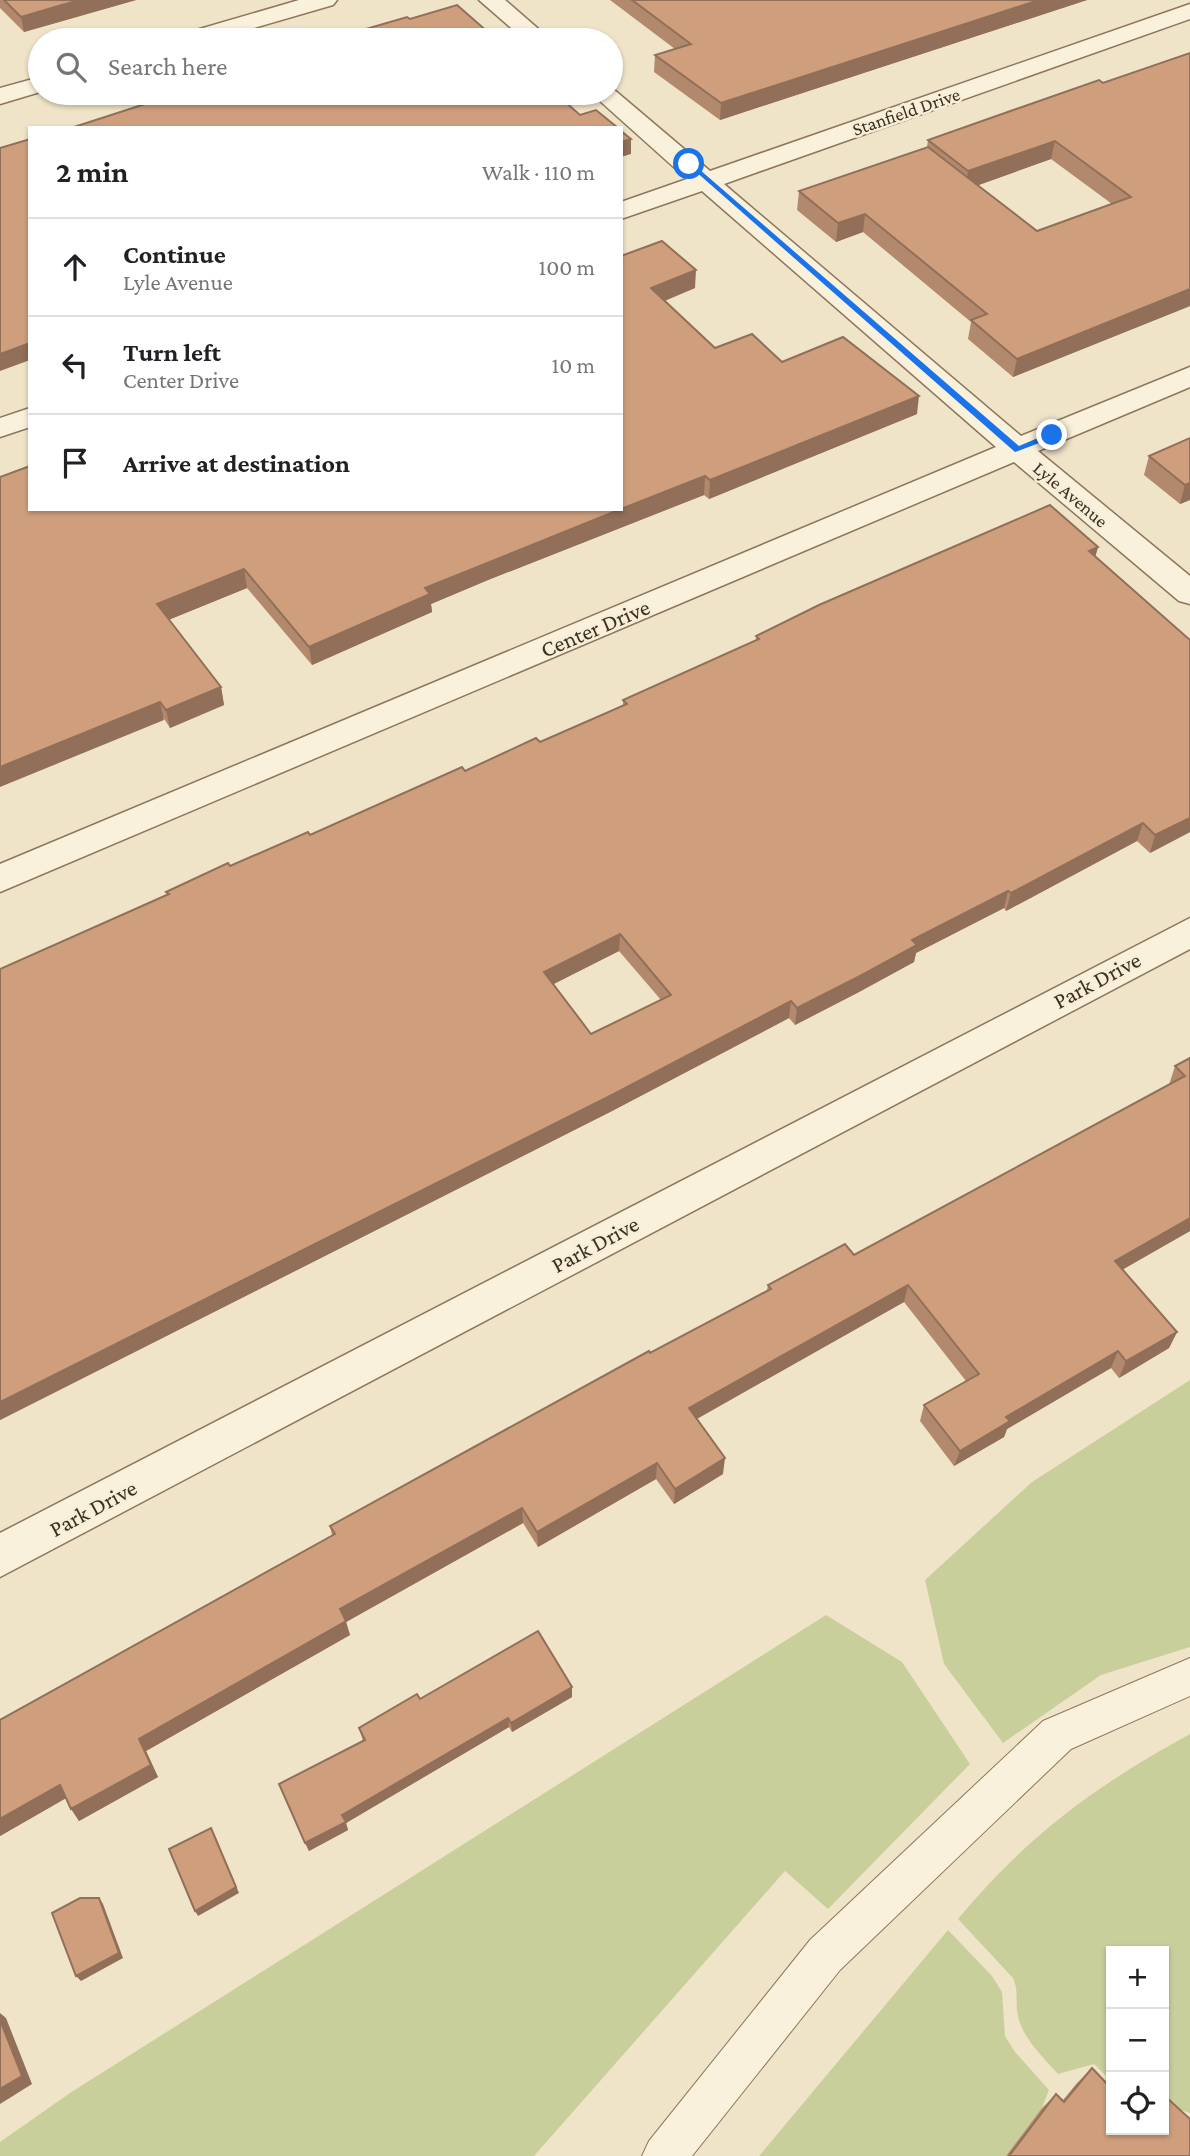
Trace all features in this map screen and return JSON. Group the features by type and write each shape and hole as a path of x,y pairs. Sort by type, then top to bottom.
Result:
{"street":[{"path":"229,28 325,0"},
{"path":"491,0 525,28"},
{"name":"Stanfield Drive","path":"623,210 1190,11"},
{"path":"0,96 28,88"},
{"name":"Lyle Avenue","path":"617,105 1018,450 1190,593"},
{"name":"Center Drive","path":"0,879 1190,376"},
{"path":"0,428 28,418"},
{"name":"Park Drive","path":"0,1556 1190,932"}],"lane":[{"path":"664,2156 825,1955 1058,1735 1190,1676"}],"green space":[{"path":"1190,1380 1190,1647 1101,1675 1003,1743 944,1664 925,1580 1032,1482"},
{"path":"826,1615 902,1662 970,1764 828,1909 785,1871 534,2156 0,2156 0,2142 70,2093"},
{"path":"1190,1734 1190,2113 1169,2107 1169,1946 1106,1946 1106,2076 1094,2064 1058,2074 1024,2032 1018,2016 1013,1978 958,1919 1037,1837 1093,1793"},
{"path":"948,1930 992,1976 1002,1992 1005,2036 1015,2052 1049,2090 1042,2108 1006,2156 759,2156"}],"building":[{"path":"4,0 79,0 21,17"},
{"path":"632,0 1039,0 721,103 655,55 691,44"},
{"path":"457,5 483,28 369,28 407,17 410,19"},
{"path":"1190,53 1190,289 1017,359 971,320 987,314 865,214 838,223 799,191 928,147 1037,231 1131,197 1055,141 968,171 928,140 1099,80 1103,83"},
{"path":"142,105 569,105 580,115 596,110 616,126 77,126"},
{"path":"623,133 631,139 623,141"},
{"path":"28,140 28,344 0,354 0,148"},
{"path":"662,241 696,270 651,288 715,348 752,334 782,362 843,337 919,396 710,480 705,476 623,508 623,255"},
{"path":"1190,438 1190,483 1185,485 1149,456"},
{"path":"28,467 28,511 616,511 425,588 430,594 309,647 244,569 157,604 221,687 166,710 160,702 0,767 0,477"},
{"path":"1050,505 1098,547 1089,551 1190,640 1190,818 1155,835 1143,823 1011,893 1008,891 912,940 917,945 797,1008 791,1001 612,1095 0,1402 0,969 169,894 166,892 228,863 230,866 308,832 310,835 462,767 465,771 536,738 540,742 627,704 623,700 759,639 756,636 819,605","holes":["620,934 671,995 591,1034 544,972"]},
{"path":"1190,1058 1190,1218 1115,1261 1177,1332 1126,1361 1118,1351 1006,1417 1010,1421 960,1451 924,1405 979,1374 908,1285 689,1408 725,1458 675,1489 657,1463 537,1532 522,1508 340,1609 346,1621 139,1739 151,1765 71,1809 60,1785 0,1819 0,1720 335,1534 330,1526 649,1351 650,1353 771,1289 768,1285 845,1244 854,1255 1185,1076 1175,1066"},
{"path":"538,1631 572,1687 511,1723 508,1718 342,1815 346,1822 305,1843 279,1784 365,1740 359,1728 417,1694 420,1699"},
{"path":"211,1828 236,1887 195,1911 169,1849"},
{"path":"80,1898 99,1898 119,1953 76,1976 52,1913"},
{"path":"0,2020 22,2076 0,2089"},
{"path":"1092,2068 1106,2083 1106,2135 1169,2135 1169,2100 1190,2119 1190,2156 1009,2156 1056,2094 1064,2102"}],"route":[{"path":"689,164 1018,450 1052,435"}]}
